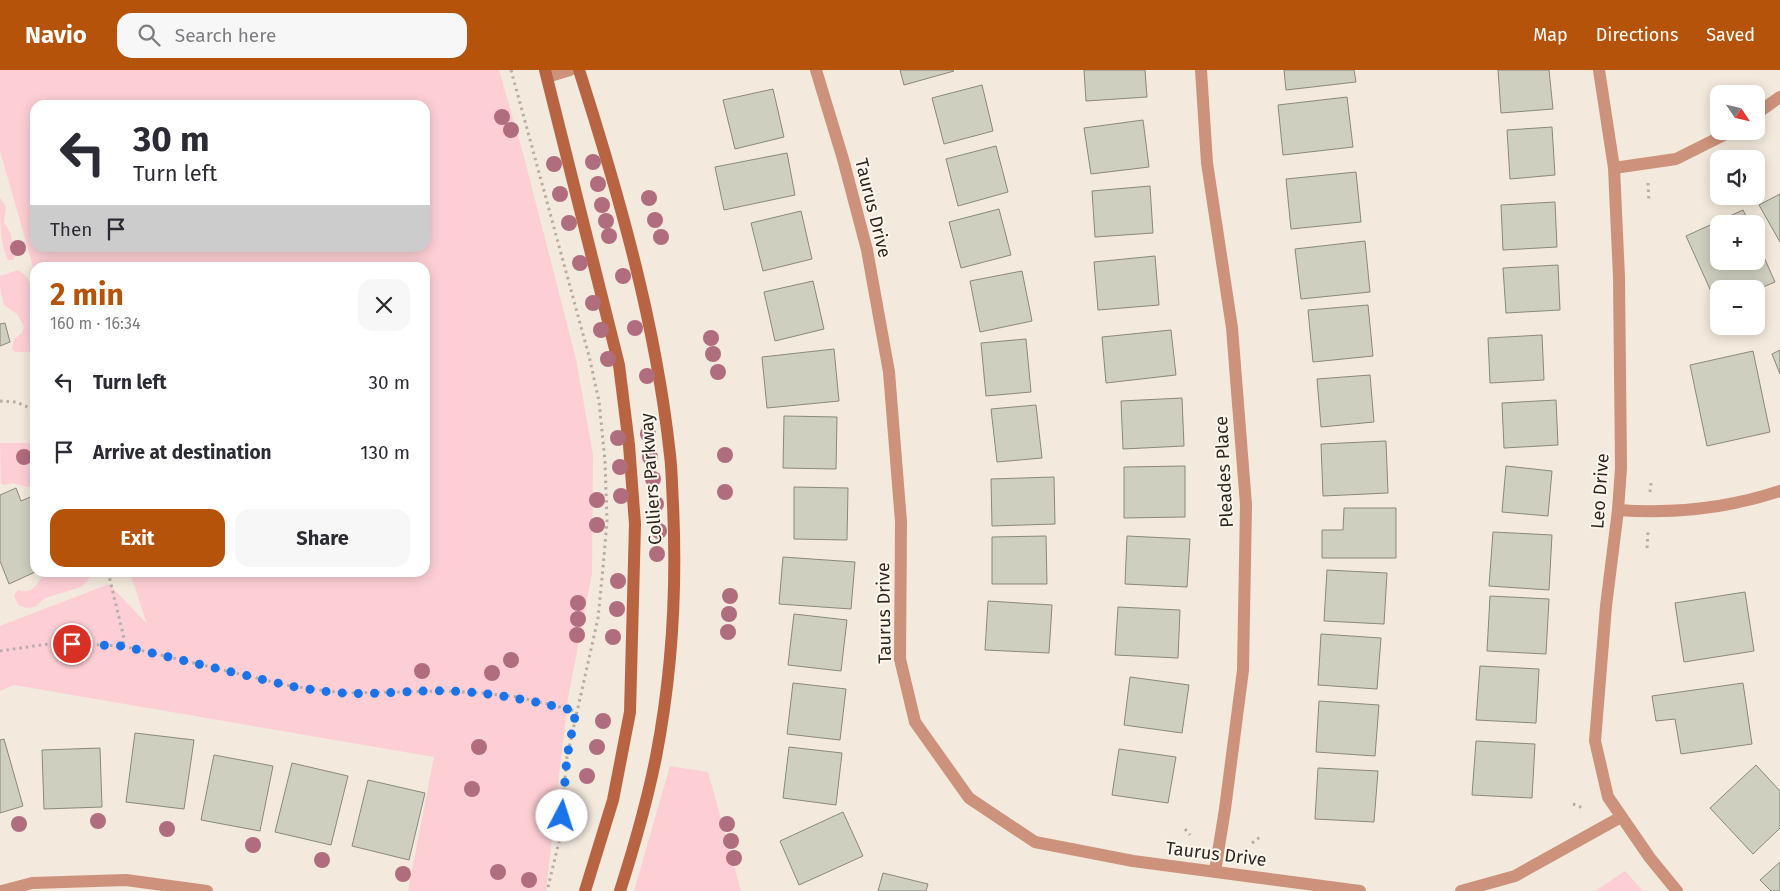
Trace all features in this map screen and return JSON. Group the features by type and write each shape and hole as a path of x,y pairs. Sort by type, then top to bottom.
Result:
{"street":[{"path":"546,73 570,70"},
{"name":"Colliers Parkway","path":"579,70 619,201 660,378 670,456 674,515 674,608 667,683 656,757 639,831 620,891"},
{"name":"Taurus Drive","path":"816,70 868,250 889,372 901,522 900,660 915,722 969,798 1035,842 1133,861 1360,891"},
{"name":"Pleades Place","path":"1201,70 1207,163 1232,328 1246,505 1243,670 1215,871"},
{"name":"Leo Drive","path":"1599,70 1614,168 1619,287 1621,468 1618,510 1606,606 1595,741 1608,797 1650,858 1677,891"},
{"name":"Colliers Parkway","path":"546,73 619,365 629,445 635,524 630,712 613,800 585,891"},
{"path":"1765,108 1780,97"},
{"path":"1614,168 1676,159 1714,140"},
{"path":"1618,510 1649,512 1706,510 1780,491"},
{"path":"1461,891 1515,876 1621,817"},
{"path":"2,891 32,883 126,880 207,891"}],"path":[{"path":"511,70 589,356 599,401 605,461 607,521 599,610 567,757 559,842 547,891"},
{"path":"0,401 16,402 30,408"},
{"path":"109,577 124,638 123,646"},
{"path":"0,651 56,643 123,646 299,688 343,693 446,691 482,693 518,697 576,711"},
{"path":"1573,804 1583,808"},
{"path":"1185,828 1190,835"},
{"path":"1252,843 1260,837"}],"shaded area":[{"path":"0,70 499,70 524,157 576,359 593,455 592,573 568,698 546,891 408,891 434,757 14,685 0,691 0,626 109,584 147,624 131,577 430,577 430,262 32,262 0,151"},
{"path":"0,198 6,206 4,223 11,235 16,256 13,260 8,260 3,247"},
{"path":"18,270 25,275 30,283 30,351 15,352 12,349 14,339 22,333 24,326 17,314 4,305 0,287 0,276"},
{"path":"0,443 30,443 30,486 13,483 3,485 1,483"},
{"path":"42,577 89,577 81,587 45,598 35,607 26,608 18,605 14,595 18,590 28,591 37,584"},
{"path":"670,766 708,772 741,891 634,891"},
{"path":"1625,871 1643,891 1595,891"}],"building":[{"path":"900,70 953,70 954,71 904,85"},
{"path":"1084,70 1145,70 1147,97 1086,101"},
{"path":"1284,70 1354,70 1356,82 1286,90"},
{"path":"1498,70 1549,70 1553,109 1501,113"},
{"path":"982,85 993,131 944,144 932,98"},
{"path":"773,89 784,137 735,149 723,100"},
{"path":"1347,97 1353,147 1283,155 1278,105"},
{"path":"1143,120 1149,167 1091,174 1084,128"},
{"path":"1552,127 1555,175 1510,179 1507,130"},
{"path":"996,146 1008,192 958,206 946,159"},
{"path":"787,153 795,195 724,210 715,167"},
{"path":"1356,172 1361,222 1291,229 1286,179"},
{"path":"1150,186 1153,233 1095,237 1092,191"},
{"path":"1780,194 1780,242 1759,205 1765,205 1765,202"},
{"path":"1555,202 1557,247 1503,250 1501,205"},
{"path":"999,209 1011,255 961,268 949,222"},
{"path":"1743,210 1746,215 1732,215"},
{"path":"801,211 812,259 763,271 751,223"},
{"path":"1710,225 1710,270 1765,270 1765,259 1775,282 1765,286 1765,280 1710,280 1710,289 1686,236"},
{"path":"1365,241 1370,292 1301,299 1295,249"},
{"path":"1155,256 1159,305 1098,310 1094,262"},
{"path":"1558,265 1560,310 1506,313 1503,268"},
{"path":"1022,271 1032,321 980,332 970,281"},
{"path":"813,281 824,329 775,341 764,292"},
{"path":"1368,305 1373,356 1313,362 1308,310"},
{"path":"5,323 10,342 0,346 0,324"},
{"path":"1171,330 1176,375 1106,383 1102,337"},
{"path":"1542,335 1544,380 1490,383 1488,338"},
{"path":"1026,339 1031,392 986,396 981,343"},
{"path":"834,349 839,401 767,408 762,357"},
{"path":"1780,350 1780,374 1772,354"},
{"path":"1753,351 1770,432 1707,446 1690,365"},
{"path":"1370,375 1374,422 1321,427 1317,379"},
{"path":"1182,398 1184,446 1123,449 1121,401"},
{"path":"1556,400 1558,445 1504,448 1502,403"},
{"path":"1036,405 1042,458 997,462 991,409"},
{"path":"784,416 837,417 836,469 783,468"},
{"path":"1386,441 1388,493 1323,496 1321,444"},
{"path":"1185,466 1185,517 1124,518 1124,467"},
{"path":"1506,466 1552,471 1548,516 1502,512"},
{"path":"1054,477 1055,524 992,526 991,479"},
{"path":"794,487 848,488 847,540 794,539"},
{"path":"16,488 21,501 30,497 30,574 9,584 0,561 0,495"},
{"path":"1344,508 1396,508 1396,558 1322,558 1322,530 1343,530"},
{"path":"1493,532 1552,535 1549,590 1489,586"},
{"path":"1046,536 1047,584 992,584 992,537"},
{"path":"1127,536 1190,539 1187,587 1125,584"},
{"path":"783,557 855,562 851,609 779,604"},
{"path":"1327,570 1387,573 1384,624 1324,621"},
{"path":"1745,592 1754,651 1684,662 1675,603"},
{"path":"1490,596 1549,599 1546,654 1487,651"},
{"path":"988,601 1052,605 1049,653 985,650"},
{"path":"1118,607 1180,610 1178,658 1115,655"},
{"path":"794,614 847,620 841,671 788,665"},
{"path":"1321,634 1381,638 1377,689 1318,685"},
{"path":"1480,666 1539,669 1536,723 1476,720"},
{"path":"1130,677 1189,685 1182,733 1124,725"},
{"path":"793,683 846,689 840,740 787,734"},
{"path":"1743,683 1752,744 1681,754 1675,719 1656,721 1652,696"},
{"path":"1319,701 1379,705 1375,756 1316,752"},
{"path":"135,733 194,740 184,809 126,802"},
{"path":"4,739 23,806 0,813 0,740"},
{"path":"1476,741 1535,744 1532,798 1472,795"},
{"path":"789,747 842,753 836,805 783,798"},
{"path":"100,748 102,807 44,809 42,750"},
{"path":"1119,749 1176,757 1168,803 1112,795"},
{"path":"214,755 273,766 260,831 201,820"},
{"path":"292,763 348,776 331,845 275,832"},
{"path":"1756,765 1780,791 1780,828 1753,854 1710,808"},
{"path":"1318,768 1378,771 1374,822 1315,819"},
{"path":"368,780 425,793 409,860 352,846"},
{"path":"843,812 863,856 799,885 780,841"},
{"path":"1780,862 1780,891 1771,891 1760,880"},
{"path":"883,873 928,884 926,891 878,891"}],"route":[{"path":"72,644 123,646 308,689 343,693 446,691 482,693 518,697 576,711 567,757 562,816"}]}
